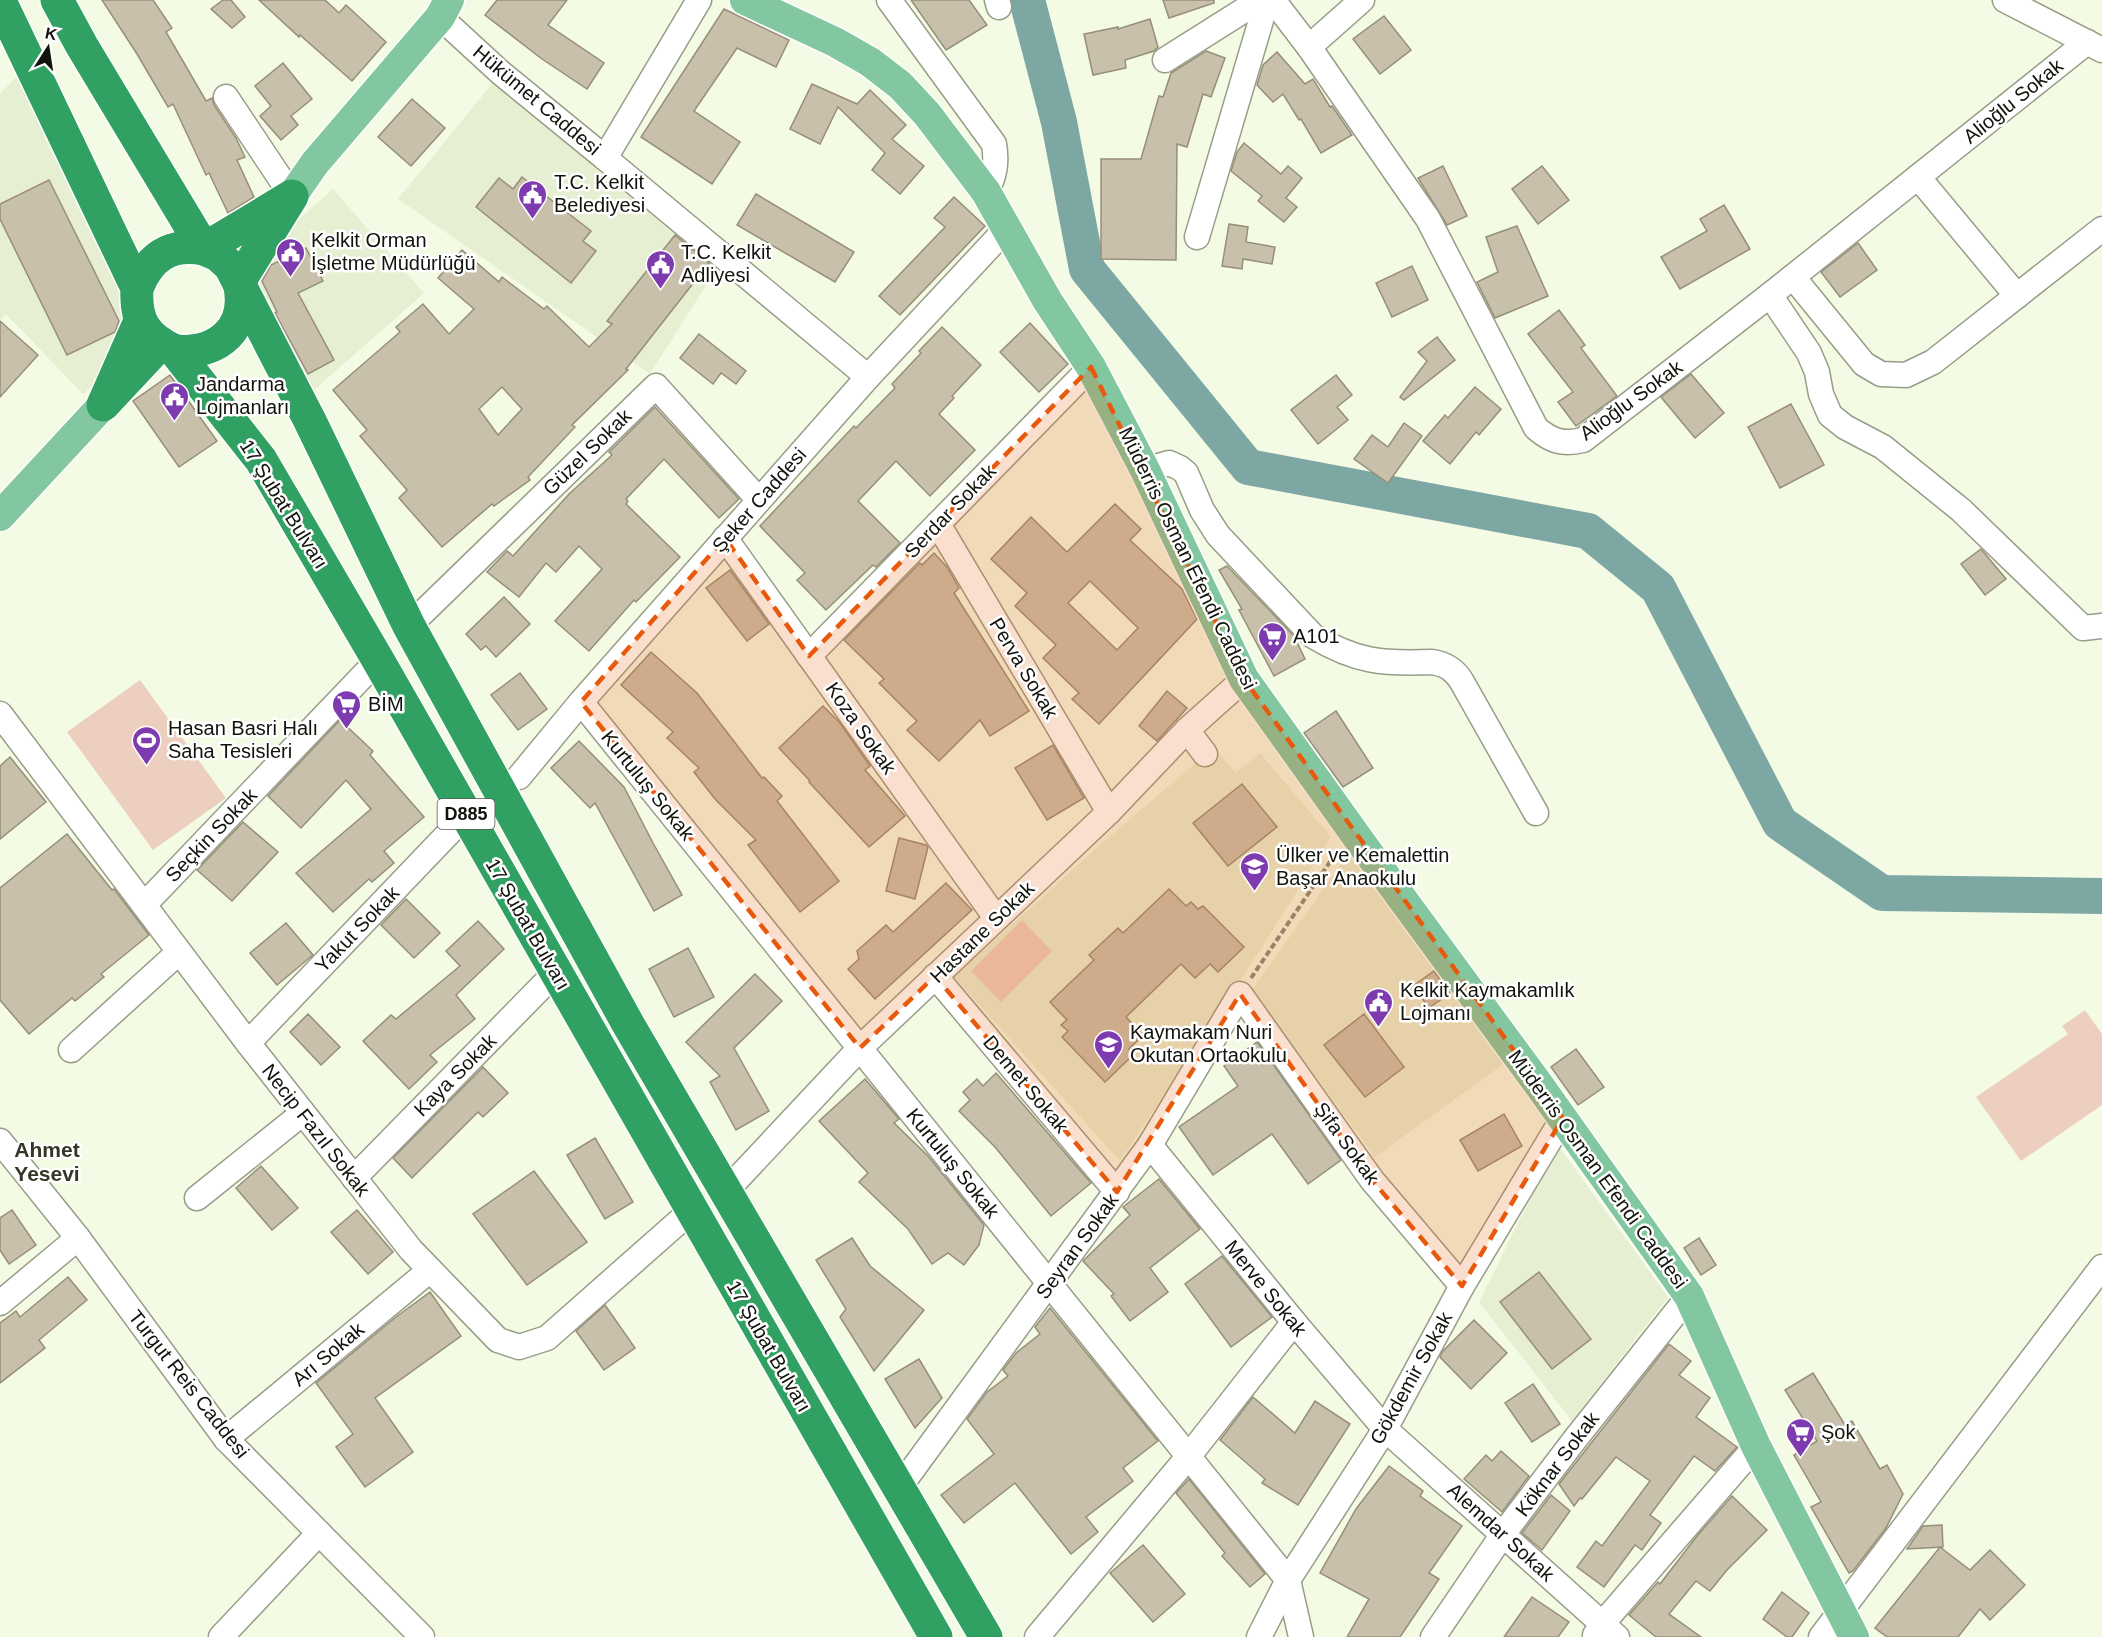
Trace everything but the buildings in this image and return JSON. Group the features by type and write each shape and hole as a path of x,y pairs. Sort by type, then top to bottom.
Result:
{"highway":[{"name":"17 Şubat Bulvarı","path":"57,0 82,46 204,249 218,255 230,266 310,421 409,626 623,1013 986,1637"},
{"path":"0,1 137,288"},
{"path":"292,196 239,282 242,300 239,317 232,332 220,343 206,350 191,352 159,339 136,304 137,288 151,262 176,248 204,249 292,196"},
{"name":"17 Şubat Bulvarı","path":"159,339 261,460 378,660 936,1637"},
{"path":"96,397 159,339"}],"main road":[{"name":"Müderris Osman Efendi Caddesi","path":"745,0 836,42 870,62 900,85 927,114 986,192 1047,300 1091,367 1145,470 1244,679 1563,1118 1689,1296 1756,1446 1854,1637"},
{"path":"292,196 315,163 444,8"},
{"path":"0,516 96,397"}],"street":[{"name":"Hükümet Caddesi","path":"444,8 501,74 605,158 699,0"},
{"path":"890,0 994,144 996,169 986,192"},
{"path":"1165,60 1260,0"},
{"path":"1197,237 1267,0"},
{"name":"Alioğlu Sokak","path":"1273,0 1309,47 1428,219 1536,428 1558,442 1570,443 1583,440 1918,177 2095,46"},
{"path":"1309,47 1362,0"},
{"path":"2005,0 2095,46"},
{"path":"226,96 292,196"},
{"path":"605,158 868,377"},
{"path":"1918,177 2017,296"},
{"name":"Şeker Caddesi","path":"519,777 581,702 868,377 1006,229"},
{"path":"1793,277 1863,364 1881,374 1906,375 1933,362 2102,229"},
{"path":"1770,295 1809,352 1817,372 1821,394 1830,415 1845,427 1883,447 1961,510 2083,628 2102,626"},
{"name":"Serdar Sokak","path":"809,656 1091,367"},
{"name":"Güzel Sokak","path":"409,626 656,386 759,500"},
{"path":"1145,470 1168,463 1186,473 1202,510 1218,535 1313,636 1330,646 1364,659 1380,662 1440,663 1454,671 1536,813"},
{"name":"Perva Sokak","path":"938,524 1104,825"},
{"name":"Koza Sokak","path":"725,538 996,918"},
{"name":"Seçkin Sokak","path":"144,905 378,660"},
{"name":"Hastane Sokak","path":"726,1191 860,1048 996,918 1104,825 1187,730 1244,679"},
{"name":"Kurtuluş Sokak","path":"581,702 1288,1580 1301,1637"},
{"name":"Necip Fazıl Sokak","path":"0,714 248,1043 411,1250 498,1340 519,1347 547,1338 692,1210"},
{"path":"1187,730 1205,754"},
{"name":"Yakut Sokak","path":"248,1043 466,815"},
{"path":"71,1050 179,952"},
{"name":"Kaya Sokak","path":"354,1178 556,972"},
{"name":"Demet Sokak","path":"936,976 1117,1192"},
{"name":"Seyran Sokak","path":"899,1488 1150,1145 1240,994"},
{"name":"Şifa Sokak","path":"1240,994 1372,1180 1462,1286"},
{"path":"197,1198 303,1113"},
{"name":"Gökdemir Sokak","path":"1260,1637 1288,1580 1385,1429 1462,1286 1563,1118"},
{"name":"Turgut Reis Caddesi","path":"0,1141 78,1238 226,1439 422,1637"},
{"name":"Merve Sokak","path":"1150,1145 1294,1322 1385,1429"},
{"path":"0,1303 78,1238"},
{"path":"1821,1637 2102,1267"},
{"name":"Arı Sokak","path":"226,1439 430,1270"},
{"name":"Köknar Sokak","path":"1433,1637 1503,1534 1689,1296"},
{"path":"1037,1637 1188,1457 1294,1322"},
{"name":"Alemdar Sokak","path":"1385,1429 1503,1534 1604,1632"},
{"path":"1604,1632 1756,1446"},
{"path":"221,1637 319,1533"}],"path":[{"path":"1240,994 1352,830"}],"highlighted area":[{"path":"1091,367 1244,679 1563,1118 1462,1286 1372,1180 1240,994 1117,1192 935,976 860,1048 581,702 725,538 809,656"}],"shaded area":[{"path":"501,73 724,257 650,374 398,199"},
{"path":"18,75 132,317 103,376 83,394 6,314 0,320 0,94"},
{"path":"333,189 424,293 312,392 250,273 254,259"},
{"name":"Hasan Basri Halı Saha Tesisleri","path":"140,680 226,798 153,850 67,732"},
{"name":"Kaymakam Nuri Okutan Ortaokulu","path":"1214,747 1236,773 1260,753 1331,837 1262,947 1120,1161 954,977 1107,839"},
{"name":"Kelkit Kaymakamlık Lojmanı","path":"1350,851 1505,1063 1375,1157 1252,990"},
{"path":"1022,920 1052,951 1001,1002 971,971"},
{"path":"2085,1010 2102,1034 2102,1105 2021,1161 1976,1097 2068,1034 2062,1026"},
{"path":"1557,1144 1668,1297 1572,1421 1479,1302"}],"waterway":[{"path":"1027,0 1059,122 1087,269 1248,467 1588,531 1658,588 1780,823 1882,893 2102,896"}],"place":[{"name":"T.C. Kelkit Belediyesi","path":"533,220"},
{"name":"Kelkit Orman İşletme Müdürlüğü","path":"290,278"},
{"name":"T.C. Kelkit Adliyesi","path":"660,290"},
{"name":"Jandarma Lojmanları","path":"175,422"},
{"name":"A101","path":"1272,662"},
{"name":"BİM","path":"347,730"},
{"name":"Hasan Basri Halı Saha Tesisleri","path":"147,766"},
{"name":"Ülker ve Kemalettin Başar Anaokulu","path":"1255,892"},
{"name":"Kelkit Kaymakamlık Lojmanı","path":"1379,1028"},
{"name":"Kaymakam Nuri Okutan Ortaokulu","path":"1109,1070"},
{"name":"Şok","path":"1800,1458"}],"district":[{"name":"Ahmet Yesevi","path":"47,1161"}]}
